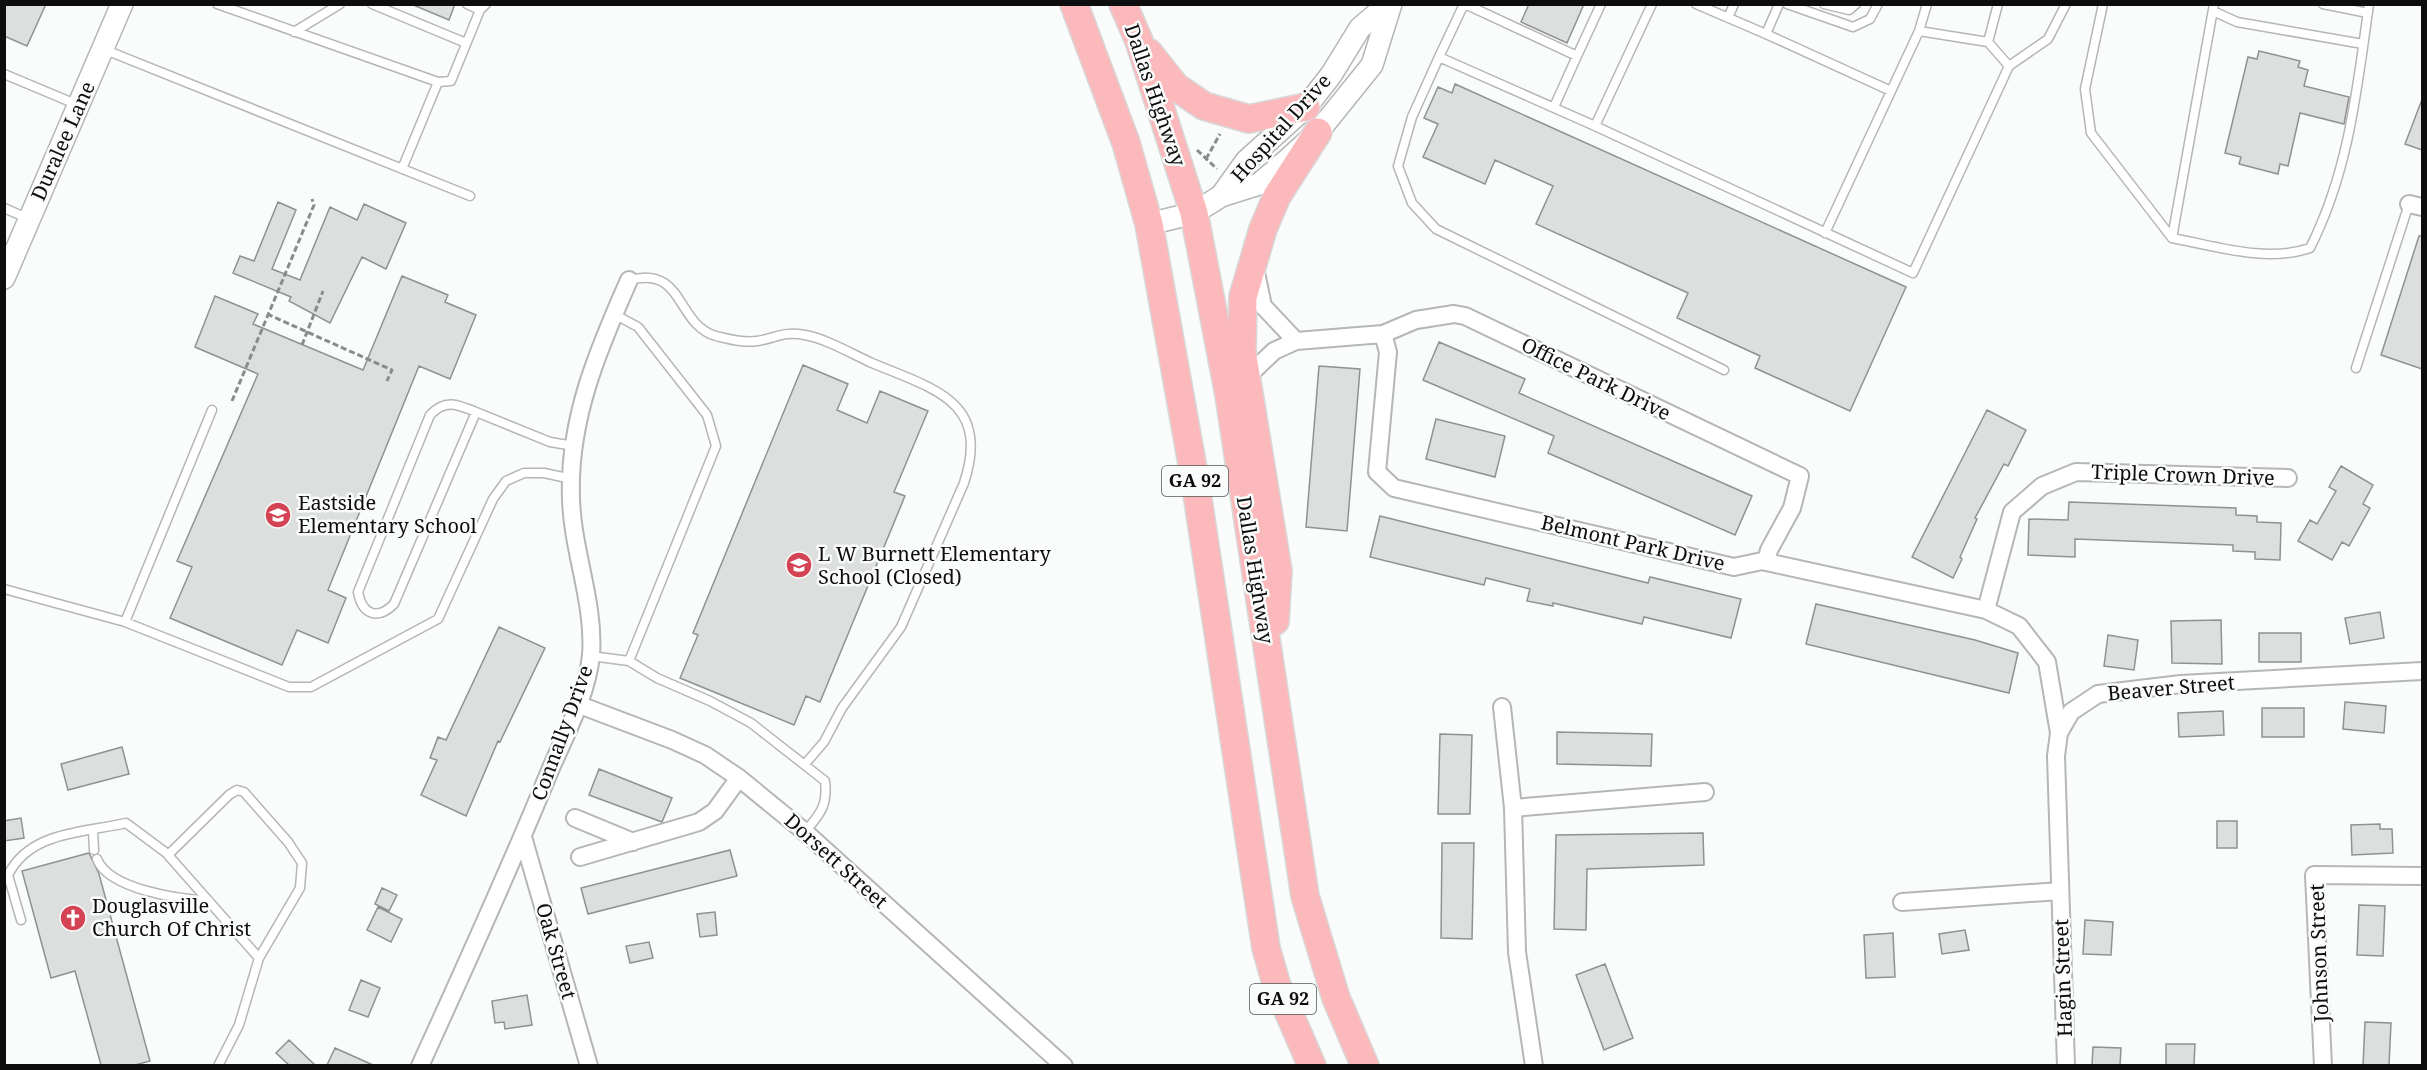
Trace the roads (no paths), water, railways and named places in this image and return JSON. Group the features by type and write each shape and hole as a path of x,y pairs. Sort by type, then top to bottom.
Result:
{"main road":[{"name":"GA 92","path":"1074,4 1126,143 1149,224 1196,492 1266,948 1276,983 1312,1065"},
{"name":"Dallas Highway","path":"1123,4 1139,40 1194,213 1229,395 1305,896 1336,998 1365,1065"},
{"path":"1139,40 1176,87 1204,106 1249,119 1306,107"},
{"path":"1272,682 1278,571 1242,351 1243,297 1277,196 1318,132"}],"street":[{"name":"Duralee Lane","path":"4,278 122,4"},
{"name":"Hospital Drive","path":"1149,224 1194,213 1221,196 1259,184 1318,132 1372,65 1389,4"},
{"name":"Hospital Drive","path":"1221,196 1246,161 1306,107 1331,75 1360,28 1389,4"},
{"path":"1254,260 1263,306 1296,341"},
{"name":"Connally Drive","path":"420,1065 523,837 578,704 591,656 590,627 571,498 574,446 578,415 590,375 628,280"},
{"name":"Office Park Drive","path":"1246,378 1274,351 1296,341 1383,334 1416,320 1454,314 1465,316 1800,476 1792,508 1769,550 1766,562"},
{"name":"Belmont Park Drive","path":"1383,334 1388,352 1377,472 1394,488 1734,567 1766,562 1986,610 2019,626 2047,662 2059,733"},
{"name":"Triple Crown Drive","path":"1986,610 2012,512 2042,486 2076,472 2288,478"},
{"name":"Beaver Street","path":"2060,891 2056,756 2059,733 2071,712 2098,694 2181,684 2422,671"},
{"name":"Dorsett Street","path":"578,704 705,755 739,778 805,832 1064,1065"},
{"path":"1502,707 1513,808 1517,952 1534,1065"},
{"path":"580,857 699,822 715,811 739,778"},
{"path":"1513,808 1705,792"},
{"path":"575,818 633,842"},
{"name":"Oak Street","path":"523,837 589,1065"},
{"name":"Johnson Street","path":"2324,1065 2314,875 2422,876"},
{"path":"1902,902 2060,891"},
{"name":"Hagin Street","path":"2060,891 2066,1065"}],"lane":[{"path":"217,4 438,82 451,81 483,7 467,4"},
{"path":"294,32 340,4"},
{"path":"372,4 466,43"},
{"path":"1576,56 1465,4 1412,117 1398,166 1412,203 1436,229 1724,370"},
{"path":"1554,107 1600,4"},
{"path":"1595,126 1652,4"},
{"path":"1696,4 1713,8 1728,18 1891,91"},
{"path":"1728,18 1734,4"},
{"path":"1766,34 1779,4"},
{"path":"1787,4 1853,27 1860,26 1870,19 1878,4"},
{"path":"1824,4 1849,10 1856,4"},
{"path":"1825,233 1919,31 1927,4"},
{"path":"1988,42 1998,4"},
{"path":"1439,57 1554,107 1913,273 2009,66 2048,39 2066,4"},
{"path":"2103,4 2085,89 2091,133 2172,238 2266,254 2290,255 2310,248 2322,225 2352,130 2368,9 2323,4"},
{"path":"2172,238 2214,8 2237,22 2363,44"},
{"path":"1919,31 1988,42 2009,66"},
{"path":"103,49 470,196"},
{"path":"4,74 78,105"},
{"path":"402,169 438,82"},
{"path":"2356,368 2416,205"},
{"path":"4,208 29,219"},
{"path":"628,280 645,276 664,281 698,324 712,334 733,340 756,341 783,333 808,335 941,392 959,409 971,432 971,459 964,483 901,627 842,708 824,742 805,764"},
{"path":"614,314 638,327 707,416 716,446 629,661"},
{"path":"476,412 394,604 387,611 377,614 368,612 361,605 358,592 430,415 439,406 455,403 550,442 574,446"},
{"path":"125,622 212,410"},
{"path":"4,589 125,622 290,687 310,687 438,619 493,499 506,481 524,473 544,472 572,479"},
{"path":"591,656 629,661 657,678 710,701 751,723 805,764 825,781 827,797 821,814 805,832"},
{"path":"169,855 229,795 237,790 244,792 288,842 302,863 300,888 259,958 239,1025 218,1065"},
{"path":"21,921 8,875 16,860 32,846 71,833 93,831 126,823 169,855 259,958"},
{"path":"93,831 95,855 115,879 180,898 209,902"}],"place":[{"name":"Eastside Elementary School","path":"278,515"},
{"name":"L W Burnett Elementary School (Closed)","path":"799,565"},
{"name":"Douglasville Church Of Christ","path":"73,918"}]}
